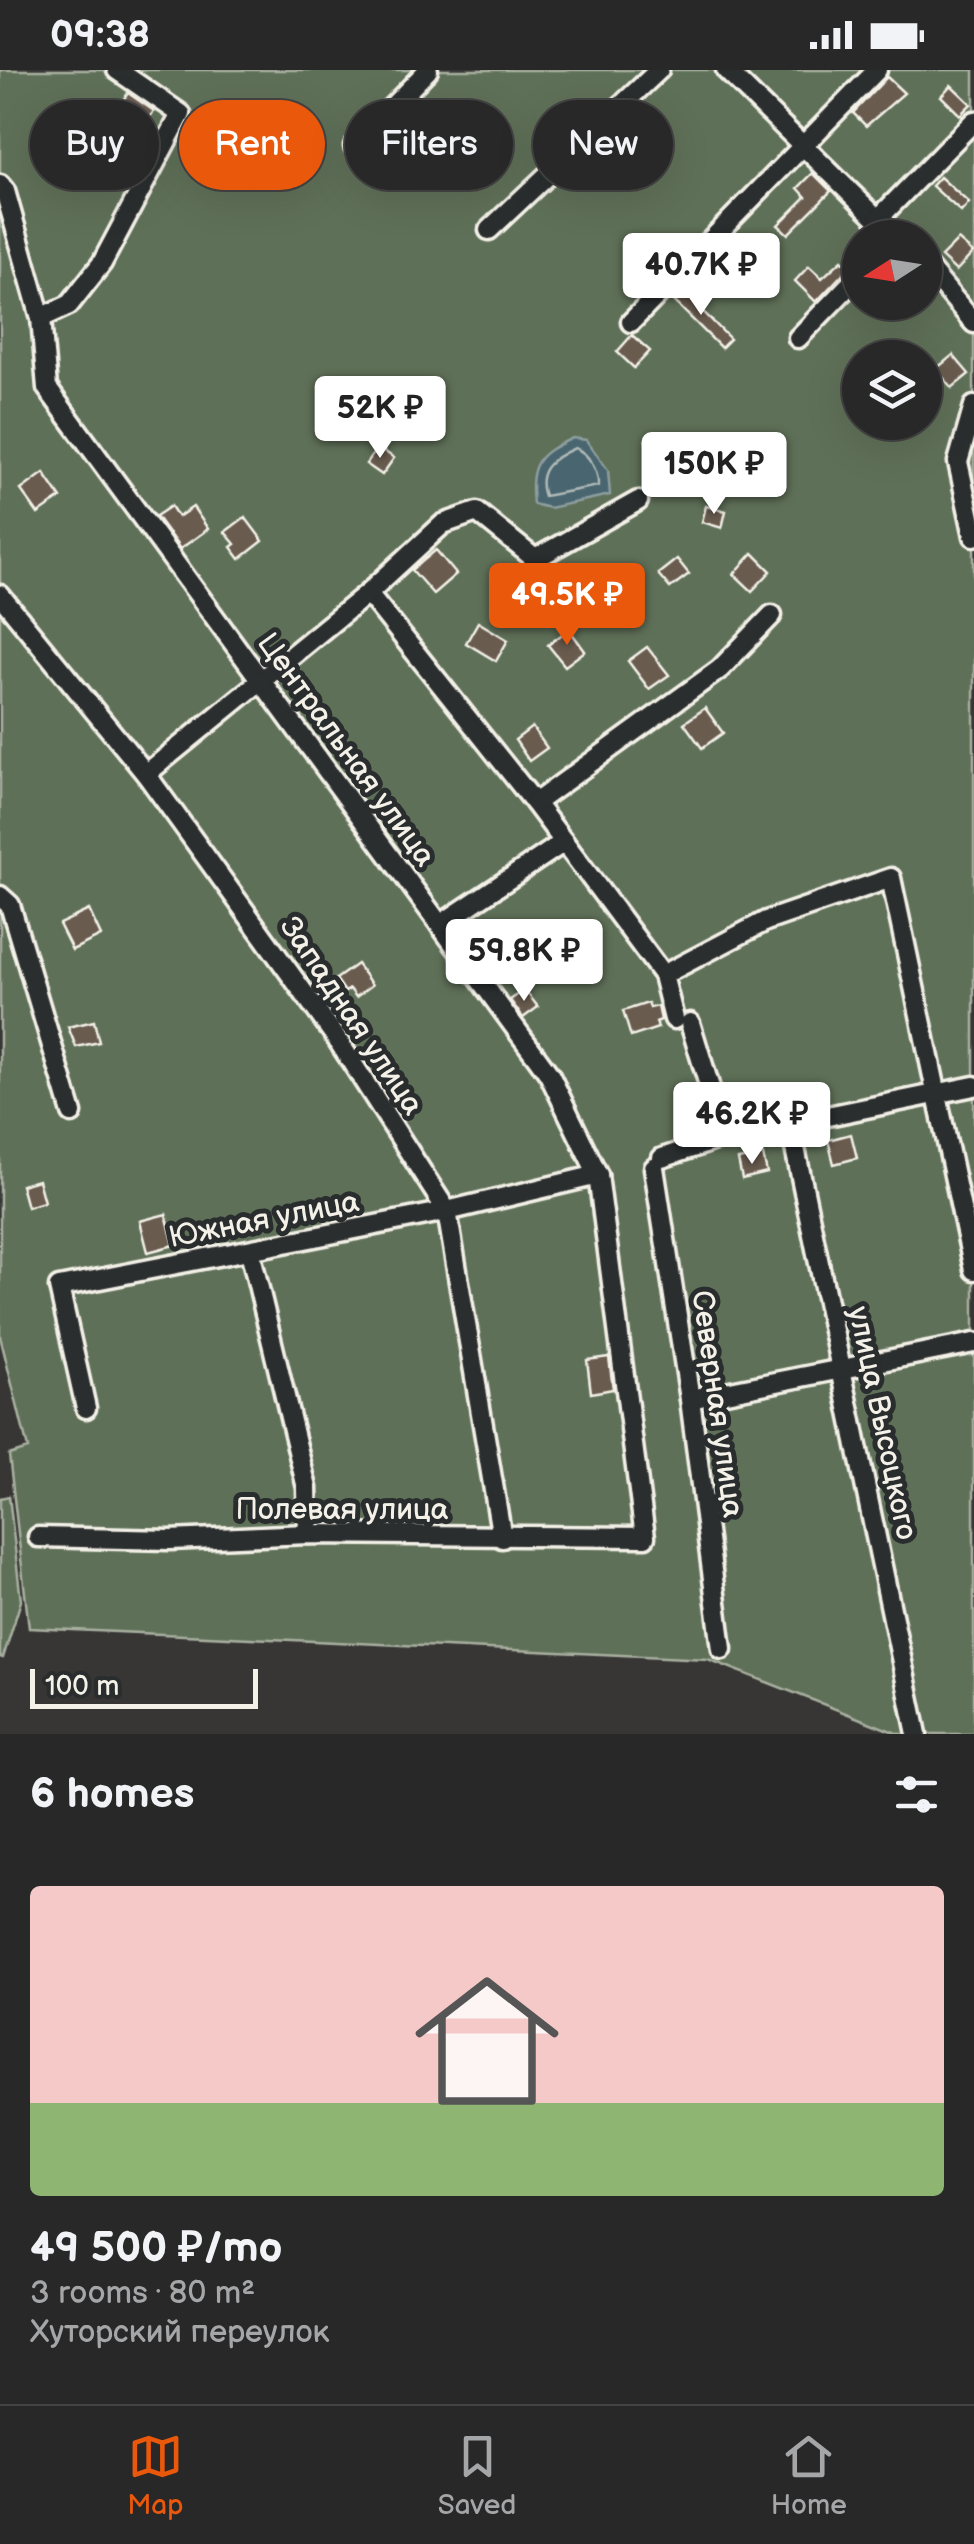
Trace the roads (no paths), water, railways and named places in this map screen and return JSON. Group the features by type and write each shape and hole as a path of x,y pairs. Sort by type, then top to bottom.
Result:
{"street":[{"path":"41,318 69,305 102,263 181,114 117,70"},
{"path":"399,100 428,70"},
{"path":"489,230 659,70"},
{"path":"726,70 878,219 974,121"},
{"path":"630,322 877,70"},
{"name":"Центральная улица","path":"0,185 5,191 41,318 47,388 550,1074 598,1175 646,1536"},
{"path":"942,284 974,323"},
{"path":"798,338 842,293"},
{"path":"974,406 958,462 974,536"},
{"path":"146,774 368,593 443,524 477,512 536,559 638,501"},
{"path":"368,593 535,804 663,975 725,1137 974,1086"},
{"name":"Западная улица","path":"0,595 146,774 335,1036 447,1211 502,1538"},
{"path":"535,804 720,669 772,615"},
{"path":"440,925 564,842"},
{"path":"663,975 766,921 891,878 974,1270"},
{"path":"0,896 10,905 72,1113"},
{"name":"улица Высоцкого","path":"790,1124 917,1734"},
{"name":"Северная улица","path":"722,1648 658,1163 725,1137"},
{"name":"Южная улица","path":"86,1408 60,1287 447,1211 598,1175"},
{"path":"250,1251 307,1488 308,1534"},
{"path":"690,1398 974,1343"},
{"name":"Полевая улица","path":"38,1536 170,1540 308,1534 646,1536"}],"water":[{"path":"573,438 586,440 608,470 610,495 549,508 533,504 532,479 538,462 551,449"}]}
